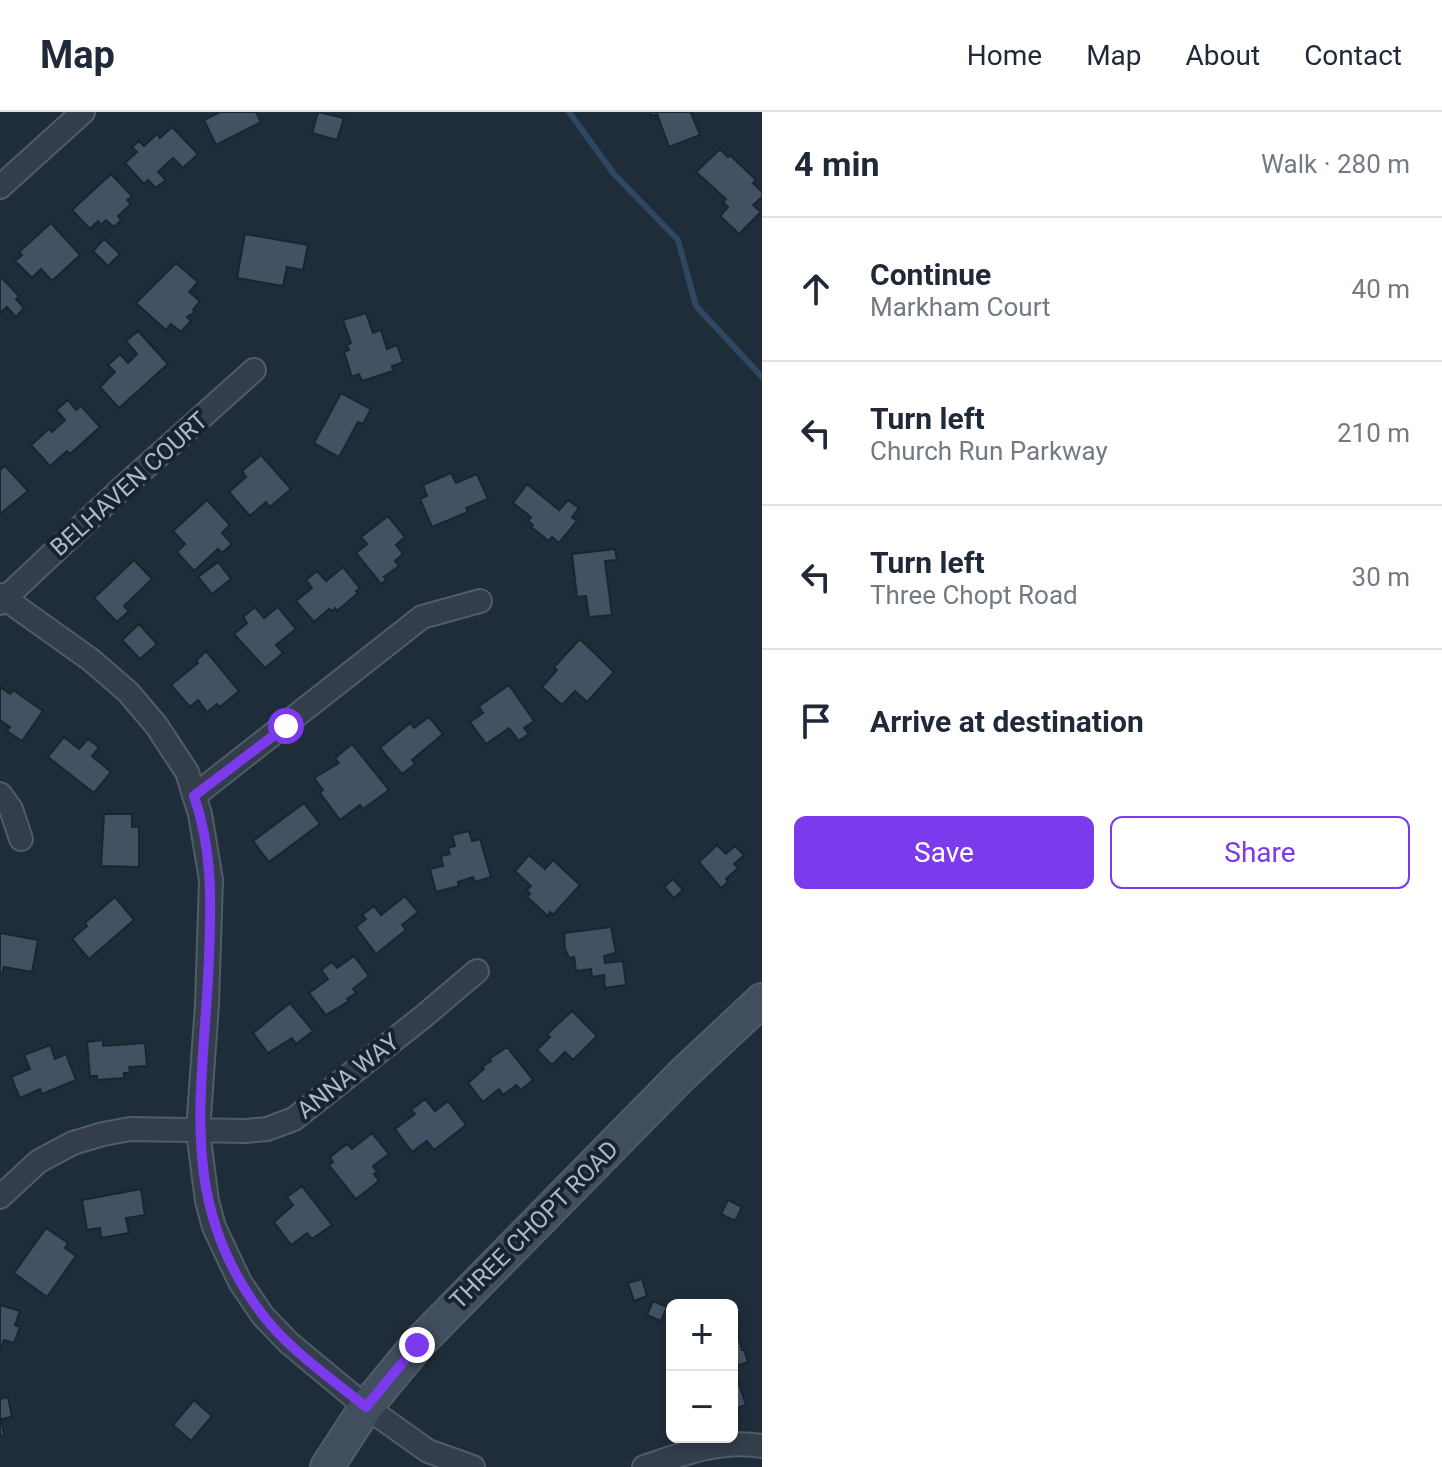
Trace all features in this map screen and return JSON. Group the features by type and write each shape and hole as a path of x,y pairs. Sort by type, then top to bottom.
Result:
{"main road":[{"name":"THREE CHOPT ROAD","path":"327,1467 366,1407 417,1345 682,1075 762,1000"}],"street":[{"path":"0,187 83,112"},
{"name":"BELHAVEN COURT","path":"1,599 254,370"},
{"path":"1,599 91,660 128,692 156,725 187,772 208,851 211,880 207,1004 198,1131 207,1201 214,1227 240,1282 263,1316 289,1343 366,1407 428,1451 473,1467"},
{"path":"194,796 422,617 480,601"},
{"path":"0,794 11,809 21,839"},
{"name":"ANNA WAY","path":"0,1197 39,1161 73,1143 130,1129 267,1129 294,1119 477,971"},
{"path":"644,1467 678,1453 740,1443 762,1446"}],"building":[{"path":"220,112 256,112 261,122 216,145 204,120"},
{"path":"318,112 344,118 337,140 312,133"},
{"path":"651,112 693,112 700,135 669,147 657,114 652,116"},
{"path":"172,127 198,154 183,168 173,158 158,172 166,180 156,188 148,180 144,184 125,163 137,152 132,147 139,141 144,146 157,134 160,138"},
{"path":"720,149 756,180 753,183 762,192 762,197 753,205 761,212 739,234 720,216 728,207 723,202 726,199 696,172"},
{"path":"111,174 132,196 127,200 131,204 118,216 121,220 114,227 106,220 101,225 98,221 90,229 72,210"},
{"path":"51,223 80,255 52,281 41,269 32,278 15,261 22,255 19,252"},
{"path":"245,234 308,245 303,270 287,267 283,286 237,278"},
{"path":"104,239 120,254 108,266 93,251"},
{"path":"176,263 198,282 189,292 200,301 193,310 195,312 187,317 191,321 181,332 171,324 166,330 136,303"},
{"path":"0,276 19,296 16,299 24,308 16,317 7,307 0,313"},
{"path":"366,313 373,333 381,330 387,349 397,345 403,362 392,366 393,371 362,381 359,374 352,377 344,352 349,350 347,345 351,343 343,320"},
{"path":"138,331 168,364 119,408 100,387 115,372 108,365 120,354 128,363 137,354 126,341"},
{"path":"341,393 371,409 363,424 358,422 339,457 314,443"},
{"path":"68,400 76,410 81,406 100,427 70,454 67,451 50,466 31,445 65,420 56,410"},
{"path":"261,455 291,489 270,507 266,502 250,516 229,492 246,477 242,471"},
{"path":"5,466 28,491 0,514 0,470"},
{"path":"451,473 456,483 477,474 488,499 466,508 468,512 432,527 420,499 427,496 423,485"},
{"path":"527,484 559,510 568,500 579,508 572,517 577,521 559,543 552,537 549,541 531,527 533,525 528,521 531,517 513,503"},
{"path":"207,500 230,525 222,533 232,544 222,553 218,549 194,571 177,552 185,544 173,531"},
{"path":"388,516 405,537 396,545 403,554 395,561 399,566 384,577 386,580 381,584 356,553 367,544 361,537"},
{"path":"615,549 617,560 605,561 612,615 589,617 586,596 577,597 572,554"},
{"path":"134,560 152,579 124,606 129,611 117,622 94,598"},
{"path":"218,562 231,579 212,594 198,577"},
{"path":"343,567 360,588 356,591 358,593 337,611 335,608 332,611 329,609 314,622 296,601 312,588 306,580 317,571 326,581"},
{"path":"255,607 264,618 278,607 296,629 276,645 283,653 265,668 234,634 247,623 243,617"},
{"path":"139,624 157,644 140,659 122,640"},
{"path":"580,639 614,672 587,702 575,691 562,705 542,687 557,670 554,667"},
{"path":"206,651 239,691 220,707 217,704 207,712 198,700 190,707 171,685 198,663 196,661"},
{"path":"509,685 534,721 524,728 529,734 519,741 509,728 486,744 470,722 483,713 479,706"},
{"path":"0,687 10,694 13,690 43,711 22,741 7,731 10,727 0,720"},
{"path":"429,717 443,734 412,760 415,764 402,774 380,748 410,723 414,728"},
{"path":"64,737 79,749 88,739 99,747 92,756 111,772 94,793 48,757"},
{"path":"352,744 389,790 363,809 360,805 340,820 320,793 323,790 314,778 339,763 335,758"},
{"path":"304,803 320,824 269,862 253,841"},
{"path":"104,814 132,814 132,827 139,827 139,867 101,866"},
{"path":"469,831 472,841 480,839 491,877 475,882 473,877 458,882 459,886 436,892 430,869 443,866 441,856 450,854 448,848 455,846 452,835"},
{"path":"717,845 726,854 735,846 744,855 734,864 738,868 721,888 699,862"},
{"path":"529,855 545,869 553,860 580,885 553,915 550,912 548,916 527,897 531,886 515,871"},
{"path":"673,879 683,890 674,898 664,887"},
{"path":"405,896 418,912 402,925 406,930 376,954 356,927 366,919 362,915 374,906 381,915"},
{"path":"115,897 134,920 89,959 72,939"},
{"path":"611,927 616,953 604,956 605,963 623,961 626,985 605,988 604,975 592,977 591,969 576,971 574,957 569,958 565,949 564,933"},
{"path":"0,933 38,940 32,972 4,967 0,974"},
{"path":"354,956 369,976 353,989 356,993 347,999 349,1001 326,1015 309,993 328,979 321,970 332,962 337,968"},
{"path":"290,1003 313,1031 296,1044 292,1038 268,1053 253,1033"},
{"path":"572,1011 597,1036 573,1060 565,1052 552,1065 537,1050 550,1037 547,1034"},
{"path":"103,1040 103,1046 145,1043 147,1066 129,1067 130,1073 124,1073 124,1078 97,1080 97,1076 90,1076 87,1042"},
{"path":"50,1045 55,1059 66,1054 76,1080 42,1094 40,1089 20,1098 11,1077 30,1069 24,1055"},
{"path":"507,1047 533,1080 521,1090 516,1085 503,1095 499,1089 483,1102 468,1083 491,1061 489,1059"},
{"path":"425,1099 435,1111 448,1101 466,1125 434,1150 427,1141 412,1152 395,1129 415,1114 411,1110"},
{"path":"372,1133 389,1154 373,1166 379,1181 356,1199 329,1165 333,1162 330,1157 347,1144 352,1149"},
{"path":"302,1186 332,1225 312,1239 307,1233 291,1245 274,1222 293,1205 287,1197"},
{"path":"141,1189 145,1215 126,1218 129,1233 101,1238 100,1228 87,1230 82,1200"},
{"path":"728,1200 742,1207 735,1221 721,1214"},
{"path":"46,1228 68,1243 65,1248 76,1256 47,1297 14,1273"},
{"path":"642,1279 647,1296 634,1301 628,1283"},
{"path":"653,1301 666,1307 661,1321 647,1315"},
{"path":"0,1305 20,1311 15,1325 20,1327 14,1343 4,1340 0,1352"},
{"path":"738,1336 742,1350 748,1362 738,1365"},
{"path":"738,1382 746,1405 738,1408"},
{"path":"8,1397 12,1417 1,1419 4,1435 0,1436 0,1399"},
{"path":"194,1400 212,1416 191,1441 173,1425"}],"waterway":[{"path":"569,112 614,174 678,240 696,306 762,377"}],"route":[{"path":"286,726 194,796 208,851 211,880 207,1004 198,1131 207,1201 219,1239 240,1282 263,1316 308,1361 366,1407 417,1345"}]}
